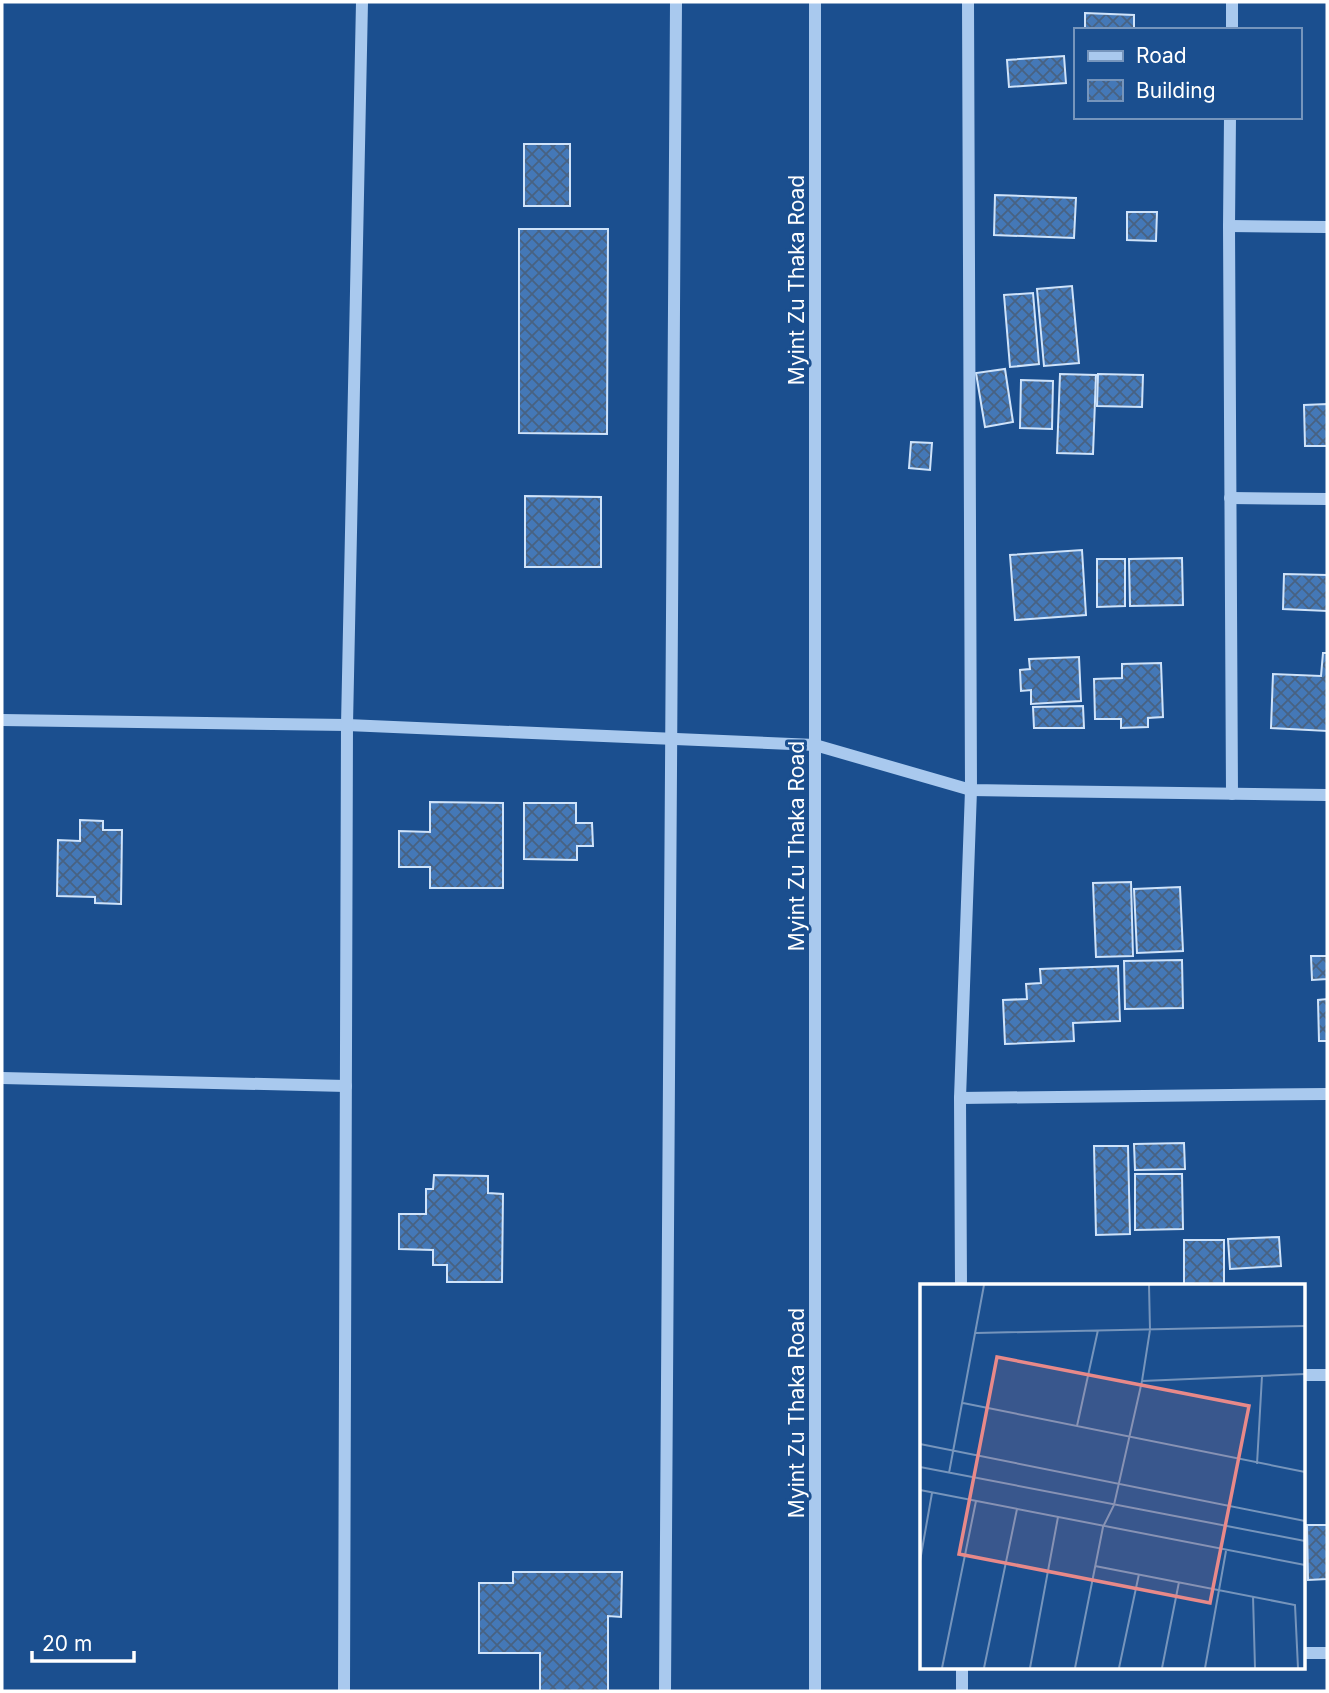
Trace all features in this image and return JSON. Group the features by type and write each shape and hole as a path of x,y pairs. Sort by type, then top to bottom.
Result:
{"street":[{"path":"344,1691 347,725 362,2"},
{"path":"665,1691 676,2"},
{"name":"Myint Zu Thaka Road","path":"815,2 815,1691"},
{"path":"961,1284 960,1098 971,790 968,2"},
{"path":"1232,2 1232,28"},
{"path":"1230,119 1233,794"},
{"path":"1229,226 1327,227"},
{"path":"1230,498 1327,499"},
{"path":"2,720 347,725 815,745 971,790 1327,794"},
{"path":"2,1078 346,1086"},
{"path":"960,1098 1327,1094"},
{"path":"1304,1375 1327,1375"},
{"path":"1304,1653 1327,1653"},
{"path":"962,1668 962,1691"}],"building":[{"path":"1085,13 1134,15 1134,28 1085,28"},
{"path":"1064,56 1066,83 1009,87 1007,60"},
{"path":"524,144 570,144 570,206 524,206"},
{"path":"995,195 1076,198 1074,238 994,235"},
{"path":"1127,212 1157,212 1156,241 1127,240"},
{"path":"519,229 608,229 607,434 519,433"},
{"path":"1072,286 1079,363 1044,366 1037,289"},
{"path":"1033,293 1039,364 1010,367 1004,295"},
{"path":"1005,369 1013,422 985,427 976,373"},
{"path":"1060,374 1096,375 1093,454 1057,453"},
{"path":"1098,374 1143,375 1142,407 1097,406"},
{"path":"1021,380 1053,381 1052,429 1020,428"},
{"path":"1327,404 1327,446 1305,446 1304,405"},
{"path":"911,442 932,443 930,470 909,468"},
{"path":"525,496 601,497 601,567 525,567"},
{"path":"1082,550 1086,615 1015,620 1010,555"},
{"path":"1182,558 1183,605 1130,606 1129,559"},
{"path":"1097,559 1125,559 1125,606 1097,607"},
{"path":"1284,574 1327,575 1327,611 1283,609"},
{"path":"1323,653 1327,653 1327,731 1271,728 1273,674 1321,676"},
{"path":"1079,657 1081,701 1031,704 1031,690 1021,691 1020,670 1030,669 1029,659"},
{"path":"1161,663 1163,717 1148,718 1148,727 1121,728 1121,719 1095,719 1094,679 1122,678 1122,664"},
{"path":"1083,706 1084,728 1034,728 1033,707"},
{"path":"430,802 503,803 503,888 430,888 430,867 399,867 399,831 430,832"},
{"path":"524,803 576,803 576,823 592,823 593,846 577,846 577,860 524,859"},
{"path":"80,820 103,821 103,830 122,830 121,904 95,903 95,897 57,896 58,840 80,841"},
{"path":"1131,882 1133,956 1096,957 1093,883"},
{"path":"1180,887 1183,951 1137,953 1134,889"},
{"path":"1311,956 1327,956 1327,979 1312,980"},
{"path":"1182,960 1183,1008 1125,1009 1124,961"},
{"path":"1118,966 1120,1021 1073,1023 1074,1041 1005,1044 1003,1000 1027,999 1026,984 1041,983 1040,969"},
{"path":"1327,999 1327,1041 1319,1041 1318,1000"},
{"path":"1184,1143 1185,1169 1135,1170 1134,1144"},
{"path":"1094,1146 1128,1146 1130,1234 1096,1235"},
{"path":"1135,1174 1182,1174 1183,1229 1135,1230"},
{"path":"434,1175 488,1176 488,1193 503,1194 502,1282 447,1282 447,1265 433,1265 433,1250 399,1249 399,1214 426,1214 426,1189 433,1189"},
{"path":"1279,1237 1281,1266 1230,1269 1228,1239"},
{"path":"1184,1240 1224,1240 1224,1284 1184,1284"},
{"path":"1307,1525 1327,1525 1327,1579 1308,1580"},
{"path":"513,1572 622,1572 621,1617 608,1616 608,1691 540,1691 540,1653 479,1653 479,1583 513,1583"}]}
